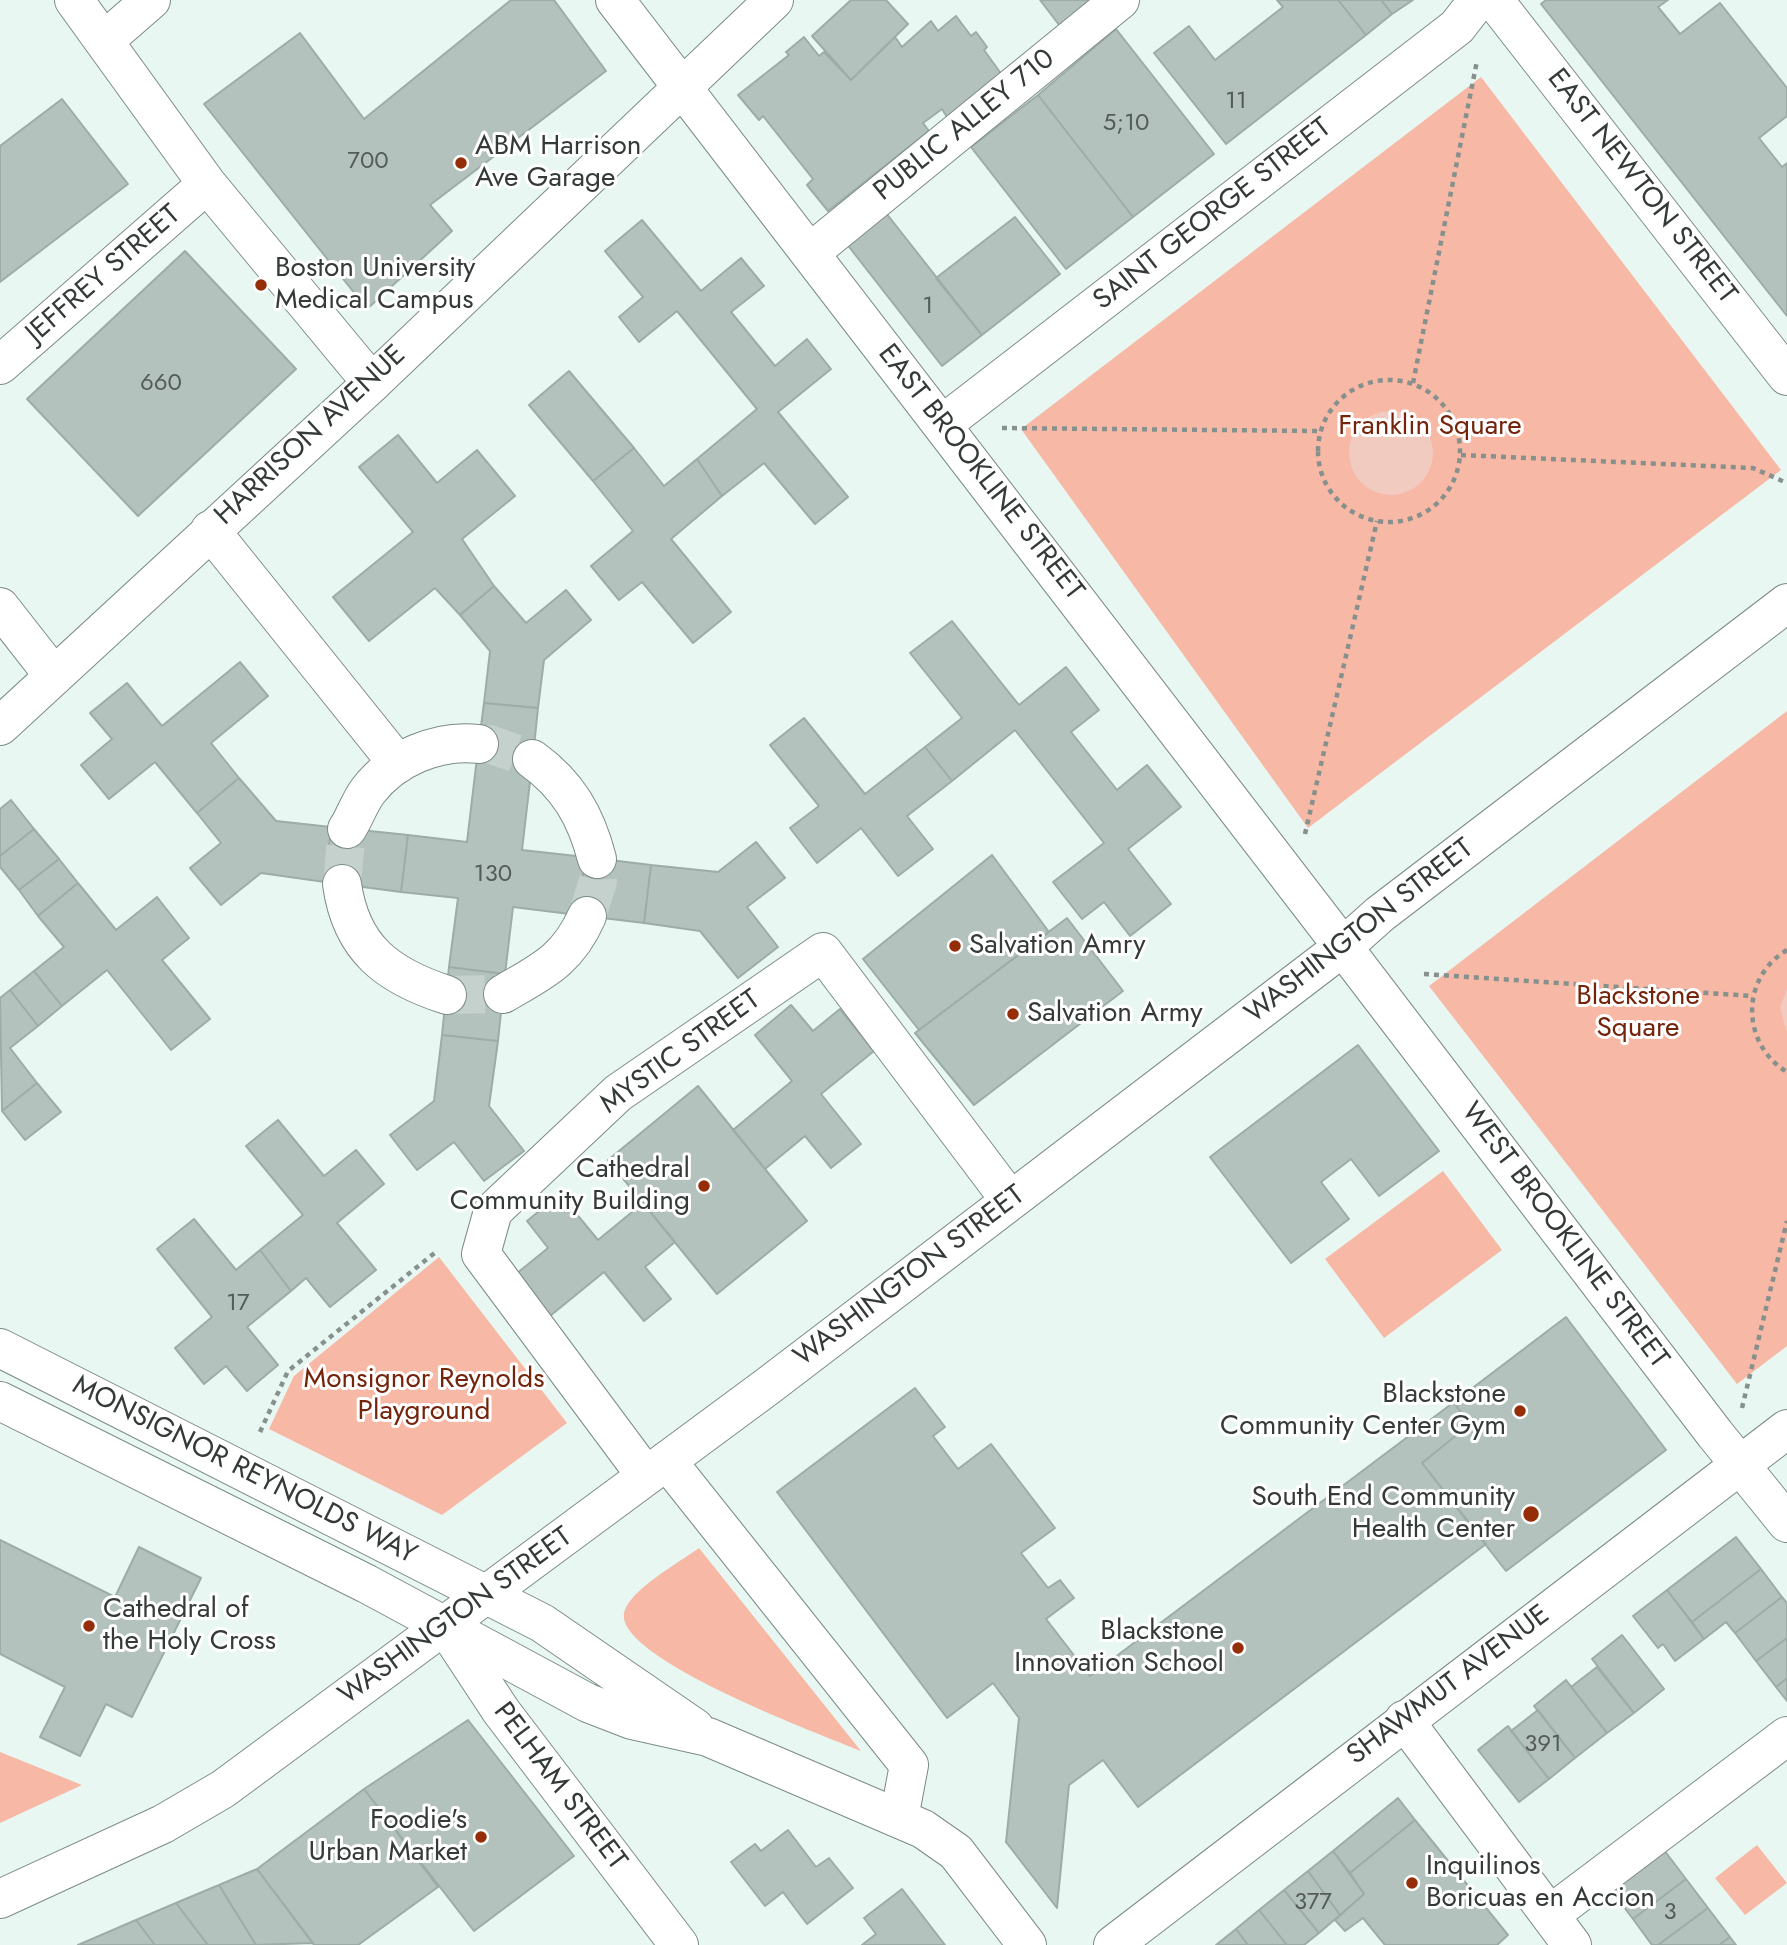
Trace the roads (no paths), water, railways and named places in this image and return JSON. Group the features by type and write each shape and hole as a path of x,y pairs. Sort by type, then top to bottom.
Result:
{"main road":[{"path":"74,0 207,184 372,383"},
{"path":"105,40 150,0"},
{"name":"EAST BROOKLINE STREET","path":"615,0 1343,947"},
{"name":"HARRISON AVENUE","path":"0,726 372,383 774,0"},
{"name":"PUBLIC ALLEY 710","path":"811,252 1120,0"},
{"name":"SAINT GEORGE STREET","path":"943,424 1457,27 1478,0"},
{"name":"EAST NEWTON STREET","path":"1494,0 1787,376"},
{"name":"JEFFREY STREET","path":"0,365 207,184"},
{"path":"210,530 398,764"},
{"name":"WASHINGTON STREET","path":"0,1899 194,1808 445,1626 1343,947 1380,914 1787,603"},
{"path":"0,607 54,676"},
{"path":"346,829 368,791 398,764 426,750 453,744 479,744"},
{"path":"532,759 558,779 571,795 581,812 597,859"},
{"path":"342,884 357,931 384,965 411,983 447,995"},
{"path":"503,994 552,965 568,950 587,916"},
{"name":"WEST BROOKLINE STREET","path":"1343,947 1787,1523"},
{"name":"MYSTIC STREET","path":"657,1468 481,1254 493,1211 618,1093 823,952 1010,1200"},
{"name":"MONSIGNOR REYNOLDS WAY","path":"0,1348 566,1636 708,1737"},
{"name":"MONSIGNOR REYNOLDS WAY","path":"0,1401 445,1626 561,1690 602,1709 708,1737"},
{"name":"SHAWMUT AVENUE","path":"1113,1945 1787,1429"},
{"path":"657,1468 909,1765 899,1818"},
{"name":"PELHAM STREET","path":"445,1626 501,1711 679,1945"},
{"path":"1404,1720 1572,1945"},
{"path":"1551,1914 1787,1736"},
{"path":"708,1737 899,1818 951,1847 1027,1945"}],"tunnel":[{"path":"479,744 489,744 532,759"},
{"path":"342,884 347,829"},
{"path":"587,916 598,881 597,859"},
{"path":"447,995 503,994"}],"place":[{"name":"ABM Harrison Ave Garage","path":"461,163"},
{"name":"Boston University Medical Campus","path":"261,285"},
{"name":"Salvation Amry","path":"955,946"},
{"name":"Salvation Army","path":"1013,1014"},
{"name":"Cathedral Community Building","path":"704,1186"},
{"name":"Blackstone Community Center Gym","path":"1520,1411"},
{"name":"South End Community Health Center","path":"1531,1514"},
{"name":"Cathedral of the Holy Cross","path":"89,1626"},
{"name":"Blackstone Innovation School","path":"1238,1648"},
{"name":"Foodie's Urban Market","path":"481,1837"},
{"name":"Inquilinos Boricuas en Accion","path":"1412,1883"}],"park label":[{"name":"Franklin Square","path":"1430,427"},
{"name":"Blackstone Square","path":"1638,1013"},
{"name":"Monsignor Reynolds Playground","path":"424,1396"}]}
